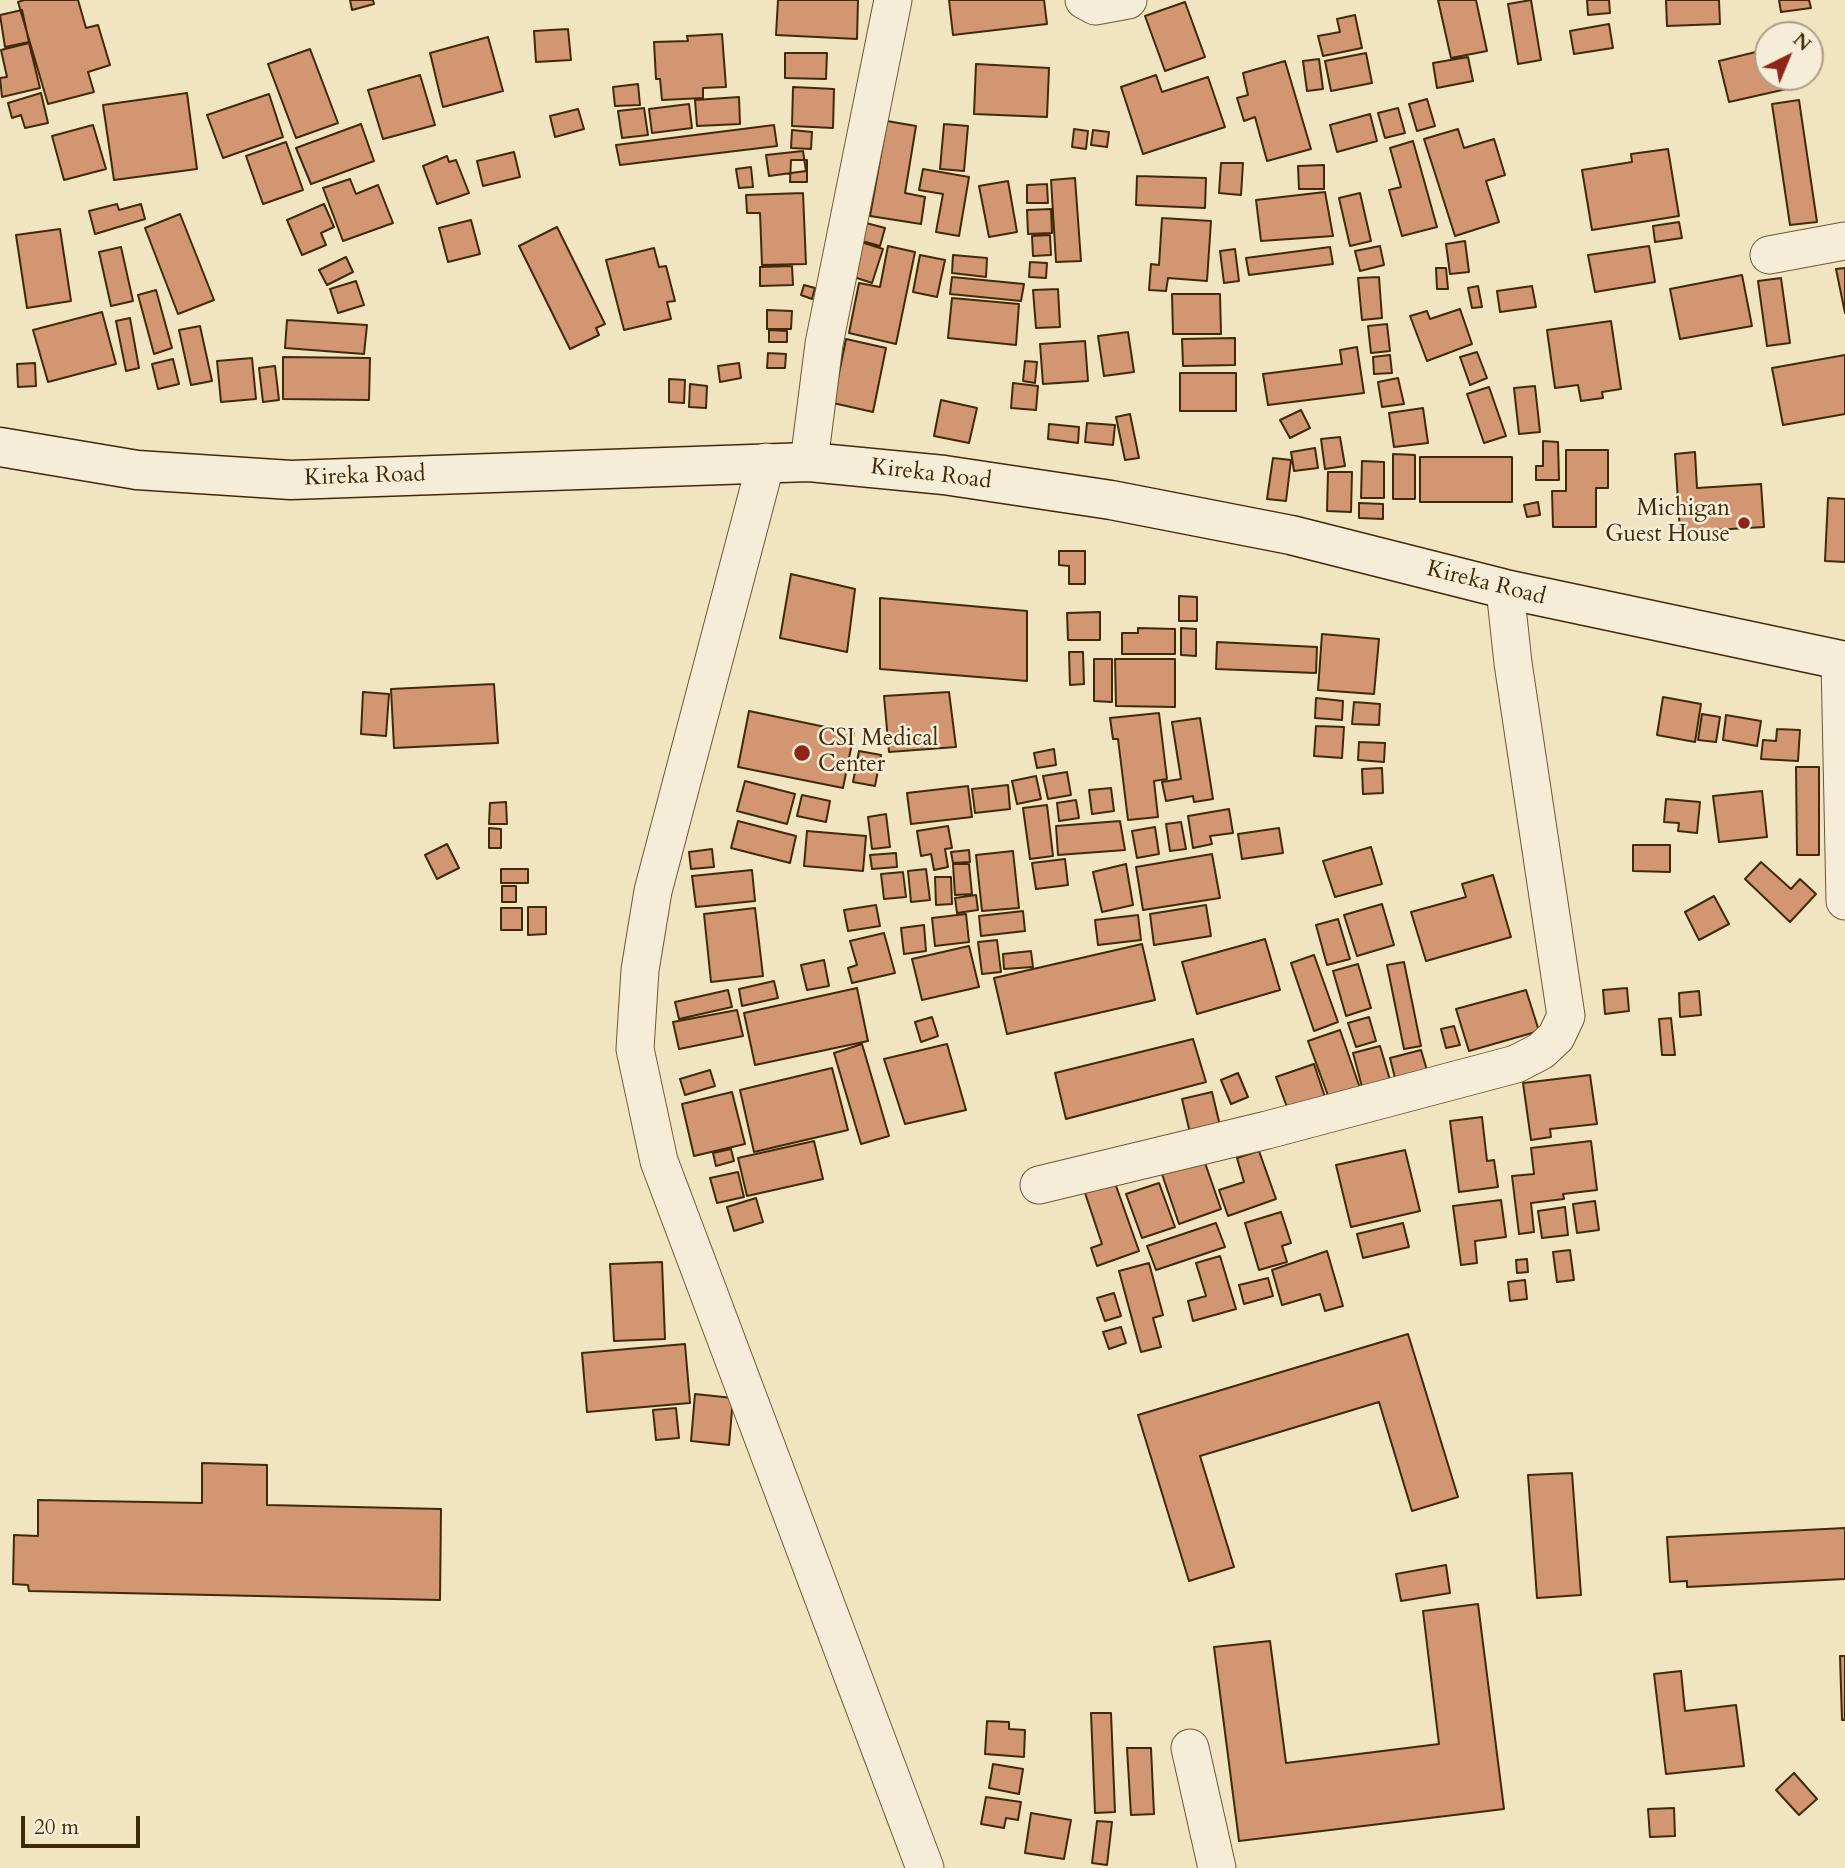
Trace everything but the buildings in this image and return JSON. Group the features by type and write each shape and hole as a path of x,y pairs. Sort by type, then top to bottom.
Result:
{"main road":[{"name":"Kireka Road","path":"0,447 137,470 291,480 766,462 808,462 944,475 1111,499 1291,535 1505,589 1843,660"}],"street":[{"path":"808,462 824,344 893,0"},
{"path":"1084,0 1095,6 1128,0"},
{"path":"1769,255 1845,241"},
{"path":"766,462 653,891 640,970 635,1049 659,1161 925,1868"},
{"path":"1039,1185 1267,1130 1516,1064 1541,1051 1556,1037 1566,1016 1513,663 1505,589"},
{"path":"1843,660 1845,901"},
{"path":"1190,1748 1217,1868"}],"place":[{"name":"Michigan Guest House","path":"1744,523"},
{"name":"CSI Medical Center","path":"802,753"}]}
